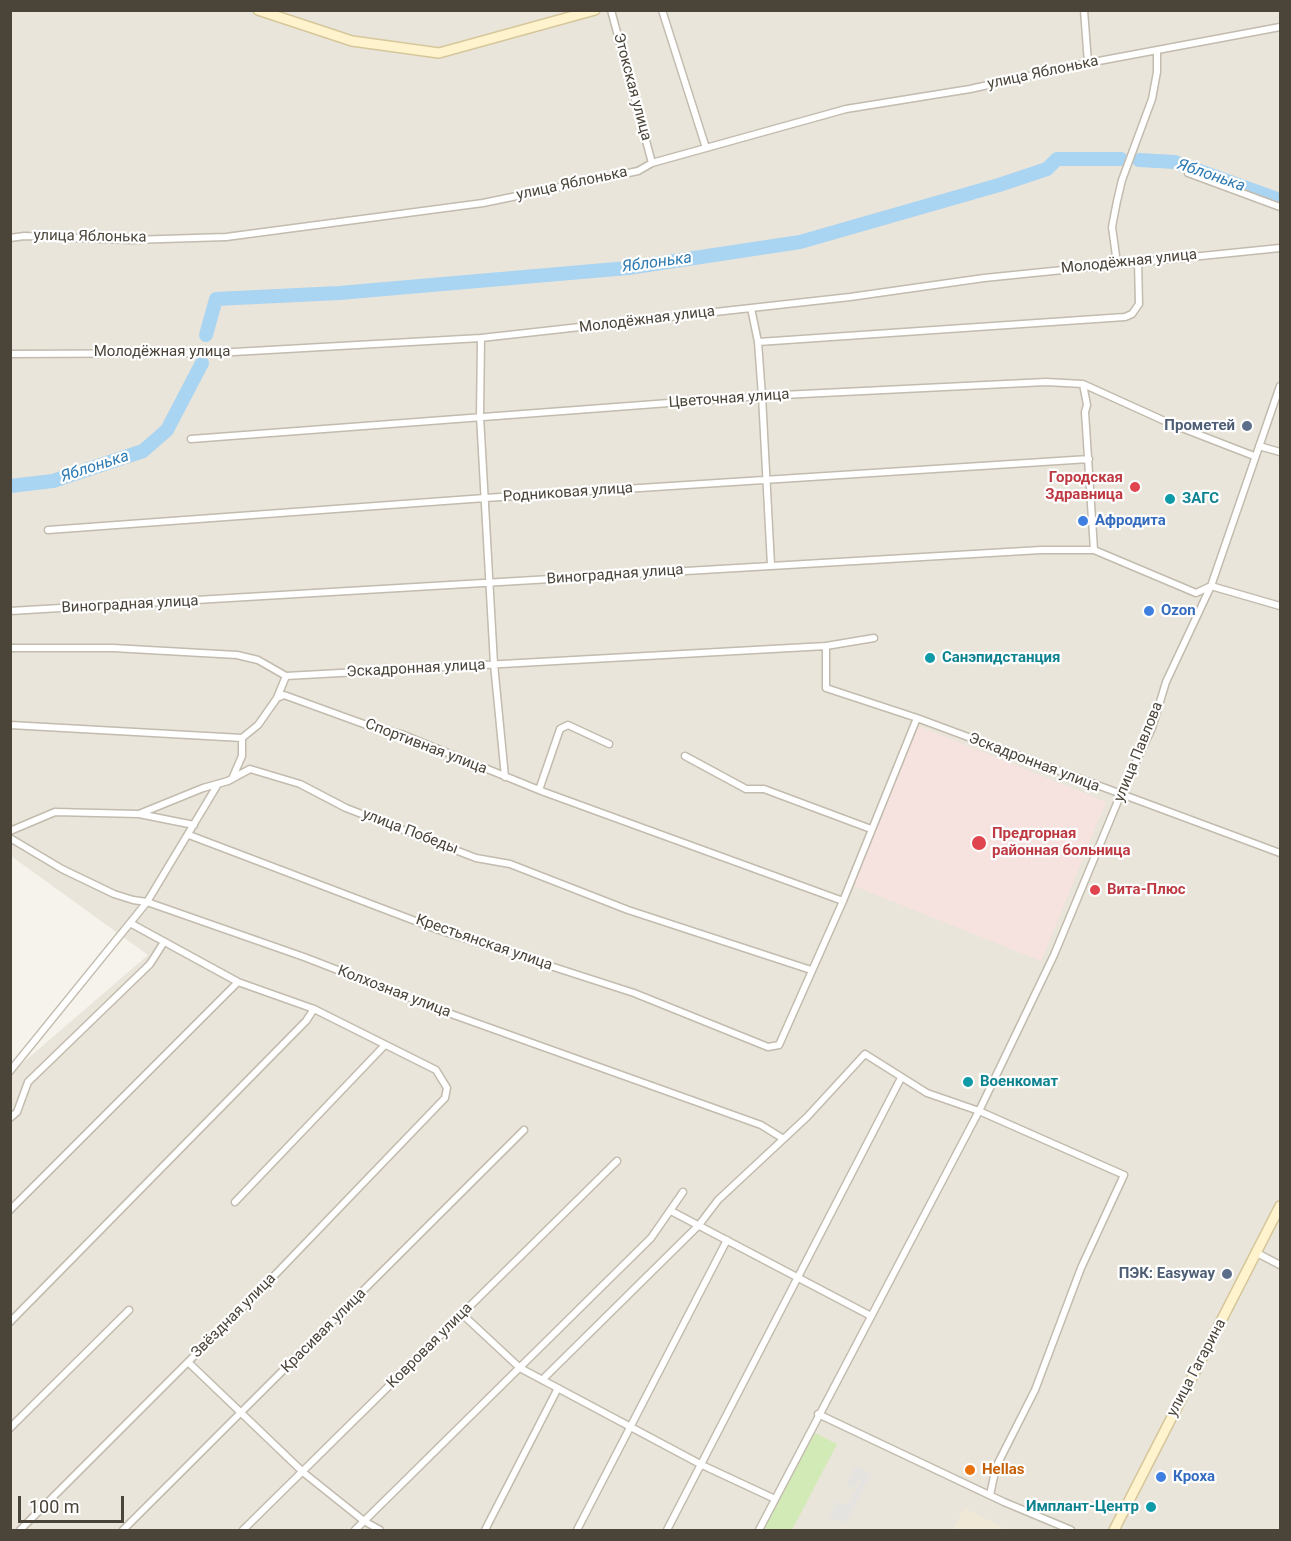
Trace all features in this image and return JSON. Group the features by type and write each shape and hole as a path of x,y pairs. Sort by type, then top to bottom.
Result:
{"street":[{"path":"258,10 352,41 393,49 439,53 595,10"},
{"name":"Этокская улица","path":"611,10 652,163"},
{"path":"662,10 706,148"},
{"path":"1084,10 1088,63"},
{"name":"улица Яблонька","path":"10,238 56,236 131,240 226,237 483,203 638,171 652,163 846,108 970,89 1088,63 1281,27"},
{"path":"1117,263 1112,227 1115,210 1122,180 1152,99 1157,72 1157,50"},
{"path":"1188,173 1280,204"},
{"name":"Молодёжная улица","path":"10,354 216,353 481,339 1117,263 1281,248"},
{"path":"758,342 1125,317 1132,314 1139,304 1138,261"},
{"path":"751,308 758,342 771,565"},
{"path":"481,339 480,416 494,664 505,777"},
{"name":"Цветочная улица","path":"191,440 762,396 1046,382 1083,384 1169,423 1254,456"},
{"path":"1083,384 1094,550"},
{"name":"улица Павлова","path":"759,1530 979,1111 1054,956 1120,796 1152,728 1166,682 1211,586 1254,456 1281,386"},
{"path":"1258,446 1281,452"},
{"name":"Родниковая улица","path":"48,530 485,498 1089,459"},
{"name":"Виноградная улица","path":"10,612 1041,550 1094,550 1196,592 1211,586 1281,606"},
{"name":"Эскадронная улица","path":"286,676 826,646 874,638"},
{"name":"Эскадронная улица","path":"826,646 826,688 916,718 1120,796 1281,853"},
{"path":"10,648 113,648 237,655 258,660 286,676 277,698 258,725 242,738 10,726"},
{"name":"Спортивная улица","path":"277,698 284,695 372,727 401,734 539,790 843,901"},
{"path":"811,970 843,901 916,718"},
{"path":"539,790 560,729 568,725 609,744"},
{"path":"232,779 242,756 242,738"},
{"path":"685,756 746,789 764,789 871,829"},
{"name":"улица Победы","path":"10,831 55,812 139,814 232,779 250,769 300,784 346,808 476,858 510,864 628,910 811,970"},
{"path":"10,1071 147,902 218,784"},
{"path":"139,814 194,825"},
{"name":"Крестьянская улица","path":"189,835 439,930 634,993 768,1047 779,1045 811,970"},
{"name":"Колхозная улица","path":"10,838 81,878 132,900 147,902 761,1125 782,1138"},
{"path":"130,923 238,982 314,1009 384,1046 235,1202"},
{"path":"10,1118 17,1112 28,1082 150,964 164,942"},
{"path":"10,1210 238,982"},
{"path":"10,1323 306,1021 314,1009"},
{"name":"Звёздная улица","path":"20,1530 188,1362 445,1098 447,1088 436,1071 384,1046"},
{"path":"542,1380 699,1225 718,1200 865,1054 927,1093 979,1111 1124,1175 1081,1268 1035,1389 996,1467 990,1495"},
{"path":"668,1530 901,1078"},
{"name":"Красивая улица","path":"123,1530 242,1414 524,1130"},
{"name":"Ковровая улица","path":"243,1530 304,1473 617,1161"},
{"path":"355,1530 651,1238 683,1192"},
{"name":"улица Гагарина","path":"1114,1530 1281,1206"},
{"path":"671,1211 871,1316"},
{"path":"577,1530 727,1240"},
{"path":"1257,1253 1281,1265"},
{"path":"10,1428 129,1310"},
{"path":"462,1314 520,1368 702,1465 775,1499"},
{"path":"188,1362 304,1473 364,1521 380,1530"},
{"path":"485,1530 558,1388"},
{"path":"818,1414 990,1495 1071,1530"}],"shaded area":[{"path":"11,11 1280,11 1280,1530 11,1530 11,1073 148,955 11,856"},
{"name":"Предгорная районная больница","path":"918,726 1106,802 1041,961 852,885"},
{"path":"856,1466 871,1473 845,1524 829,1517 837,1501 847,1506 862,1479 859,1478 854,1488 846,1485"},
{"path":"964,1508 1008,1530 953,1530"}],"green space":[{"path":"815,1433 837,1444 792,1530 762,1530"}],"waterway":[{"name":"Яблонька","path":"206,335 216,299 339,293 628,268 800,242 999,185 1047,169 1057,159 1121,159"},
{"name":"Яблонька","path":"1139,160 1175,162 1280,200"},
{"name":"Яблонька","path":"10,486 53,481 143,451 167,430 202,363"}],"place":[{"name":"Прометей","path":"1247,426"},
{"name":"Городская Здравница","path":"1135,487"},
{"name":"ЗАГС","path":"1170,499"},
{"name":"Афродита","path":"1083,521"},
{"name":"Ozon","path":"1149,611"},
{"name":"Санэпидстанция","path":"930,658"},
{"name":"Предгорная районная больница","path":"979,843"},
{"name":"Вита-Плюс","path":"1095,890"},
{"name":"Военкомат","path":"968,1082"},
{"name":"ПЭК: Easyway","path":"1227,1274"},
{"name":"Hellas","path":"970,1470"},
{"name":"Кроха","path":"1161,1477"},
{"name":"Имплант-Центр","path":"1151,1507"}]}
